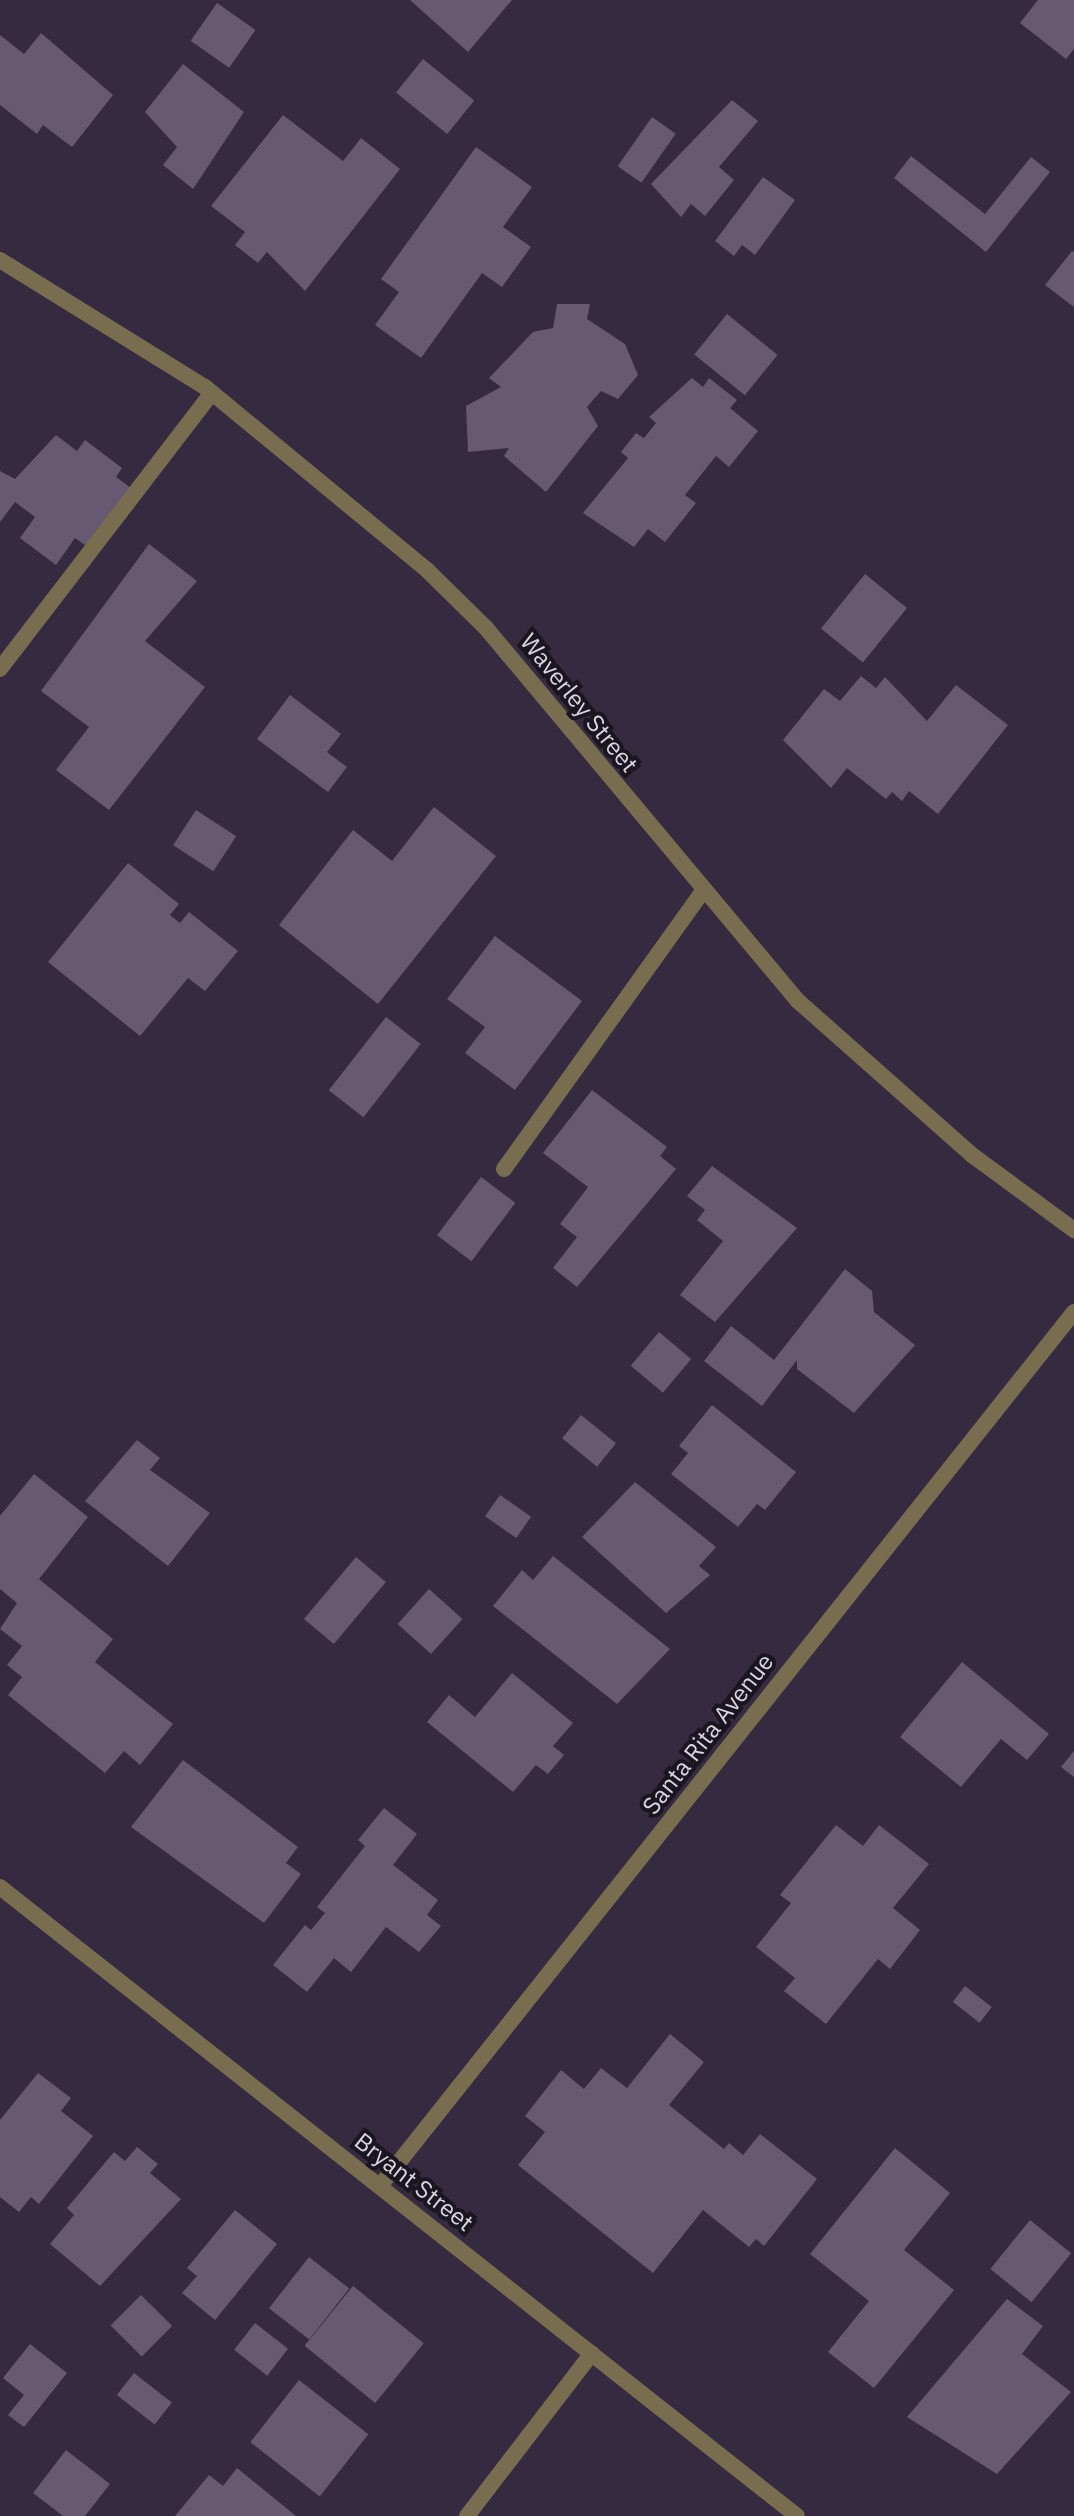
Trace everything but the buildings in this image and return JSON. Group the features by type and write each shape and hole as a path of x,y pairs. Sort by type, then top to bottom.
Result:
{"street":[{"name":"Waverley Street","path":"0,260 212,393 354,505 480,621 798,1001 972,1155 1074,1230"},
{"path":"0,669 212,393"},
{"path":"504,1169 703,891"},
{"name":"Santa Rita Avenue","path":"380,2186 1074,1312"},
{"name":"Bryant Street","path":"0,1887 797,2516"},
{"path":"467,2516 592,2353"}]}
